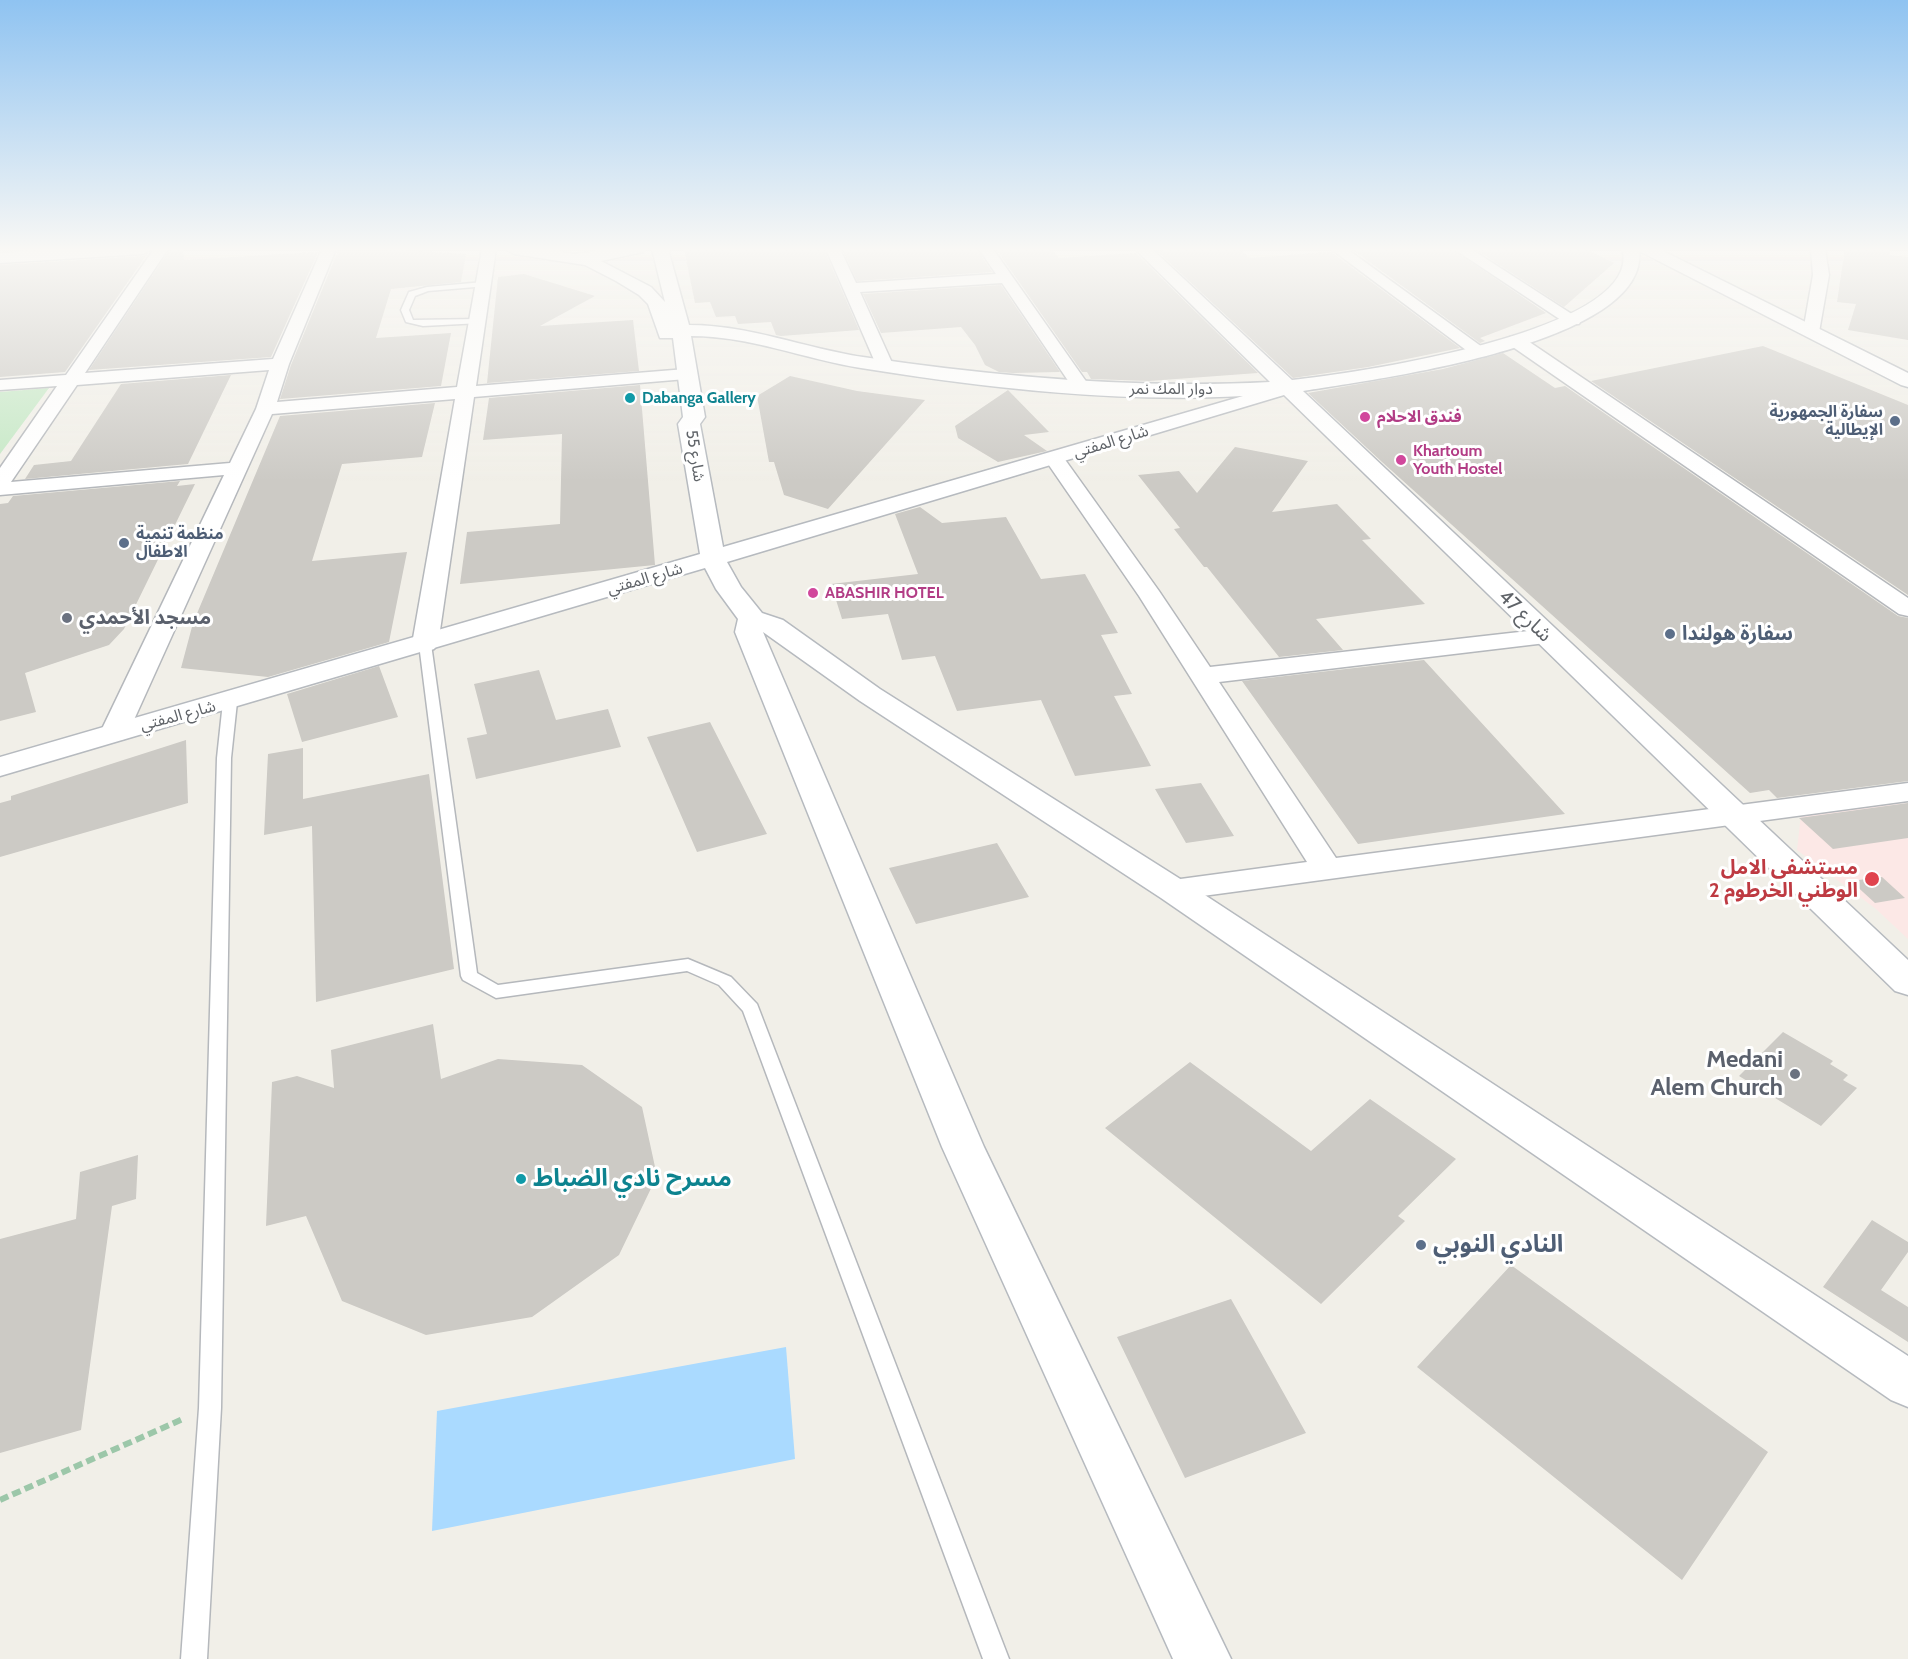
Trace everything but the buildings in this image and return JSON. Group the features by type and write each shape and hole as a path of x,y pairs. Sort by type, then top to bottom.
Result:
{"street":[{"path":"0,483 108,326"},
{"path":"114,733 265,409 296,326"},
{"path":"424,644 477,326"},
{"path":"667,326 677,350"},
{"path":"676,326 677,350"},
{"path":"709,326 725,337"},
{"path":"866,326 884,365"},
{"path":"1039,326 1082,387"},
{"name":"شارع 47","path":"1224,326 1908,982"},
{"path":"1445,326 1480,352"},
{"name":"دوار المك نمر","path":"725,337 749,344 884,365 1082,387 1161,390 1288,387 1422,365 1480,352 1556,326"},
{"path":"1800,326 1908,381"},
{"path":"1811,332 1812,326"},
{"path":"677,350 707,329 725,337"},
{"path":"265,409 467,392 677,350 696,350 725,337"},
{"path":"1516,341 1908,609"},
{"name":"شارع 55","path":"677,350 677,416 681,421 689,424 713,559 729,589 760,629"},
{"path":"0,386 280,364"},
{"name":"شارع المفتي","path":"0,767 230,702 1054,459 1288,387"},
{"path":"1054,459 1150,596 1327,869"},
{"path":"0,489 238,468"},
{"path":"760,629 870,695 1173,890 1908,1384"},
{"path":"760,629 963,1147 1202,1659"},
{"path":"1202,676 1546,636"},
{"path":"1173,890 1733,813 1908,792"}],"lane":[{"path":"424,644 469,976 496,992 688,965 725,981 751,1008 996,1659"},
{"path":"194,1659 210,1407 224,758 230,702"}],"path":[{"path":"0,1500 210,1407"}],"shaded area":[{"name":"مستشفى الامل الوطني الخرطوم 2","path":"1908,803 1908,939 1876,909 1797,850 1801,814"}],"green space":[{"path":"49,388 0,454 0,392"}],"water":[{"path":"786,1347 795,1459 432,1531 437,1411"}],"place":[{"name":"Dabanga Gallery","path":"630,398"},
{"name":"فندق الاحلام","path":"1365,417"},
{"name":"سفارة الجمهورية الإيطالية","path":"1895,421"},
{"name":"Khartoum Youth Hostel","path":"1401,460"},
{"name":"منظمة تنمية الاطفال","path":"124,543"},
{"name":"ABASHIR HOTEL","path":"813,593"},
{"name":"مسجد الأحمدي","path":"67,618"},
{"name":"سفارة هولندا","path":"1670,634"},
{"name":"مستشفى الامل الوطني الخرطوم 2","path":"1872,879"},
{"name":"Medani Alem Church","path":"1795,1074"},
{"name":"مسرح نادي الضباط","path":"521,1179"},
{"name":"النادي النوبي","path":"1421,1245"}]}
